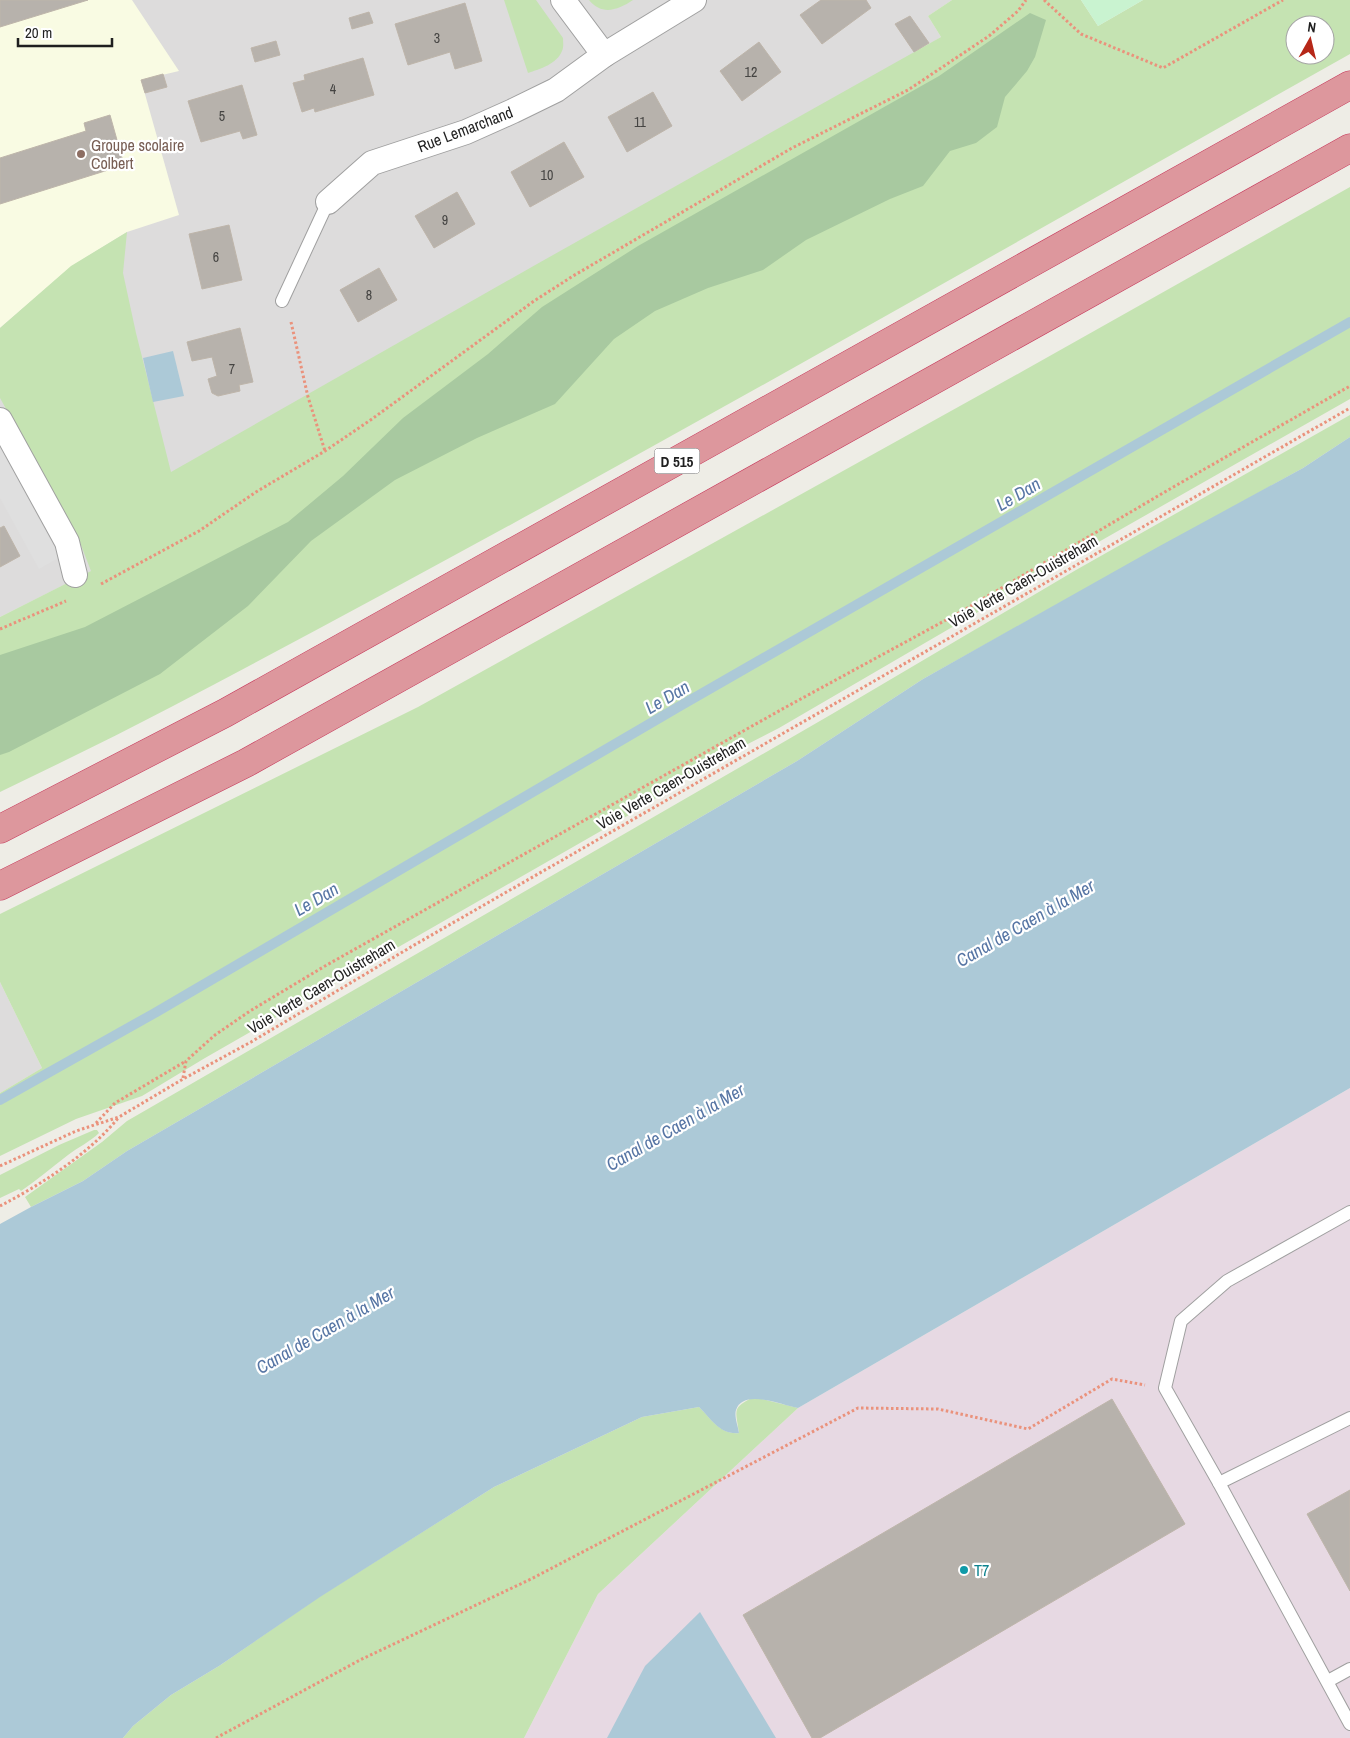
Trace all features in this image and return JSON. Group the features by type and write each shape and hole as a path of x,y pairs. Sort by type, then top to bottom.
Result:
{"highway":[{"name":"D 515","path":"0,829 225,714 1350,85"},
{"path":"0,886 246,763 1350,148"}],"street":[{"path":"563,0 604,55"},
{"name":"Rue Lemarchand","path":"328,202 372,163 466,132 556,90 604,55 694,0"},
{"path":"0,420 67,542 75,575"}],"lane":[{"path":"282,301 328,202"},
{"path":"1350,1212 1227,1280 1181,1321 1165,1388 1350,1724"},
{"path":"1219,1483 1350,1418"},
{"path":"1328,1681 1350,1669"}],"path":[{"path":"97,586 199,530 256,492 325,451 534,301 573,276 792,148 908,90 989,36 1018,10 1026,0"},
{"path":"1044,0 1081,34 1163,68 1283,0"},
{"path":"282,301 289,317 308,397 325,451"},
{"path":"96,1124 115,1103 186,1062 215,1036 250,1011 324,966 958,614 1175,486 1350,386"},
{"name":"Voie Verte Caen-Ouistreham","path":"0,1166 31,1150 96,1124 119,1117 251,1042 442,929 1350,408"},
{"path":"0,629 72,599"},
{"path":"183,1079 186,1062"},
{"path":"0,1206 23,1194 94,1144 119,1117"},
{"path":"216,1738 360,1660 531,1579 858,1408 938,1409 1028,1429 1112,1379 1165,1388"}],"shaded area":[{"path":"0,0 952,0 928,16 941,37 92,571 0,617"},
{"name":"Groupe scolaire Colbert","path":"0,0 132,0 179,71 141,80 179,215 127,232 72,266 0,328"},
{"path":"0,447 60,557 39,569 0,498"},
{"path":"0,982 42,1068 0,1093"},
{"path":"1350,1088 1350,1738 524,1738 598,1594 798,1408"}],"green space":[{"path":"504,0 536,0 563,38 563,49 560,56 548,65 528,73"},
{"path":"589,0 633,0 616,9 605,10 594,5"},
{"path":"952,0 1081,0 1098,26 1143,0 1350,0 1350,54 1335,62 1335,15 1285,15 1285,65 1330,65 764,384 469,547 173,706 0,792 0,617 91,571 79,540 0,398 0,328 71,266 127,232 123,273 171,472 941,37 928,16"},
{"path":"1081,0 1143,0 1098,26"},
{"path":"1030,13 1046,20 1035,57 1027,71 1005,97 997,127 976,143 950,151 923,186 890,199 806,240 763,270 708,288 655,311 614,339 555,404 477,438 395,480 311,541 248,606 160,674 0,755 0,655 85,627 288,522 343,476 403,418 488,354 542,307 638,246 939,76"},
{"path":"1350,187 1350,399 1074,556 779,728 687,775 648,804 142,1096 76,1119 0,1156 0,1093 42,1068 0,982 0,914 418,707"},
{"path":"1350,415 1350,437 1303,468 923,679 797,761 127,1151 83,1181 31,1207 25,1197 102,1142 127,1121 832,714 1076,570"},
{"path":"97,1130 99,1133 27,1187 0,1198 0,1175 59,1145"},
{"path":"754,1397 798,1408 598,1594 524,1738 123,1738 133,1726 171,1695 219,1666 319,1597 494,1487 642,1417 699,1407 722,1429 739,1433 736,1414 738,1407"}],"water":[{"path":"173,351 184,396 153,402 143,358"},
{"name":"Canal de Caen à la Mer","path":"1350,437 1350,1088 798,1408 764,1400 746,1400 740,1403 736,1410 739,1433 732,1433 721,1429 699,1407 642,1417 494,1487 320,1597 219,1666 171,1695 133,1726 123,1738 0,1738 0,1224 83,1181 127,1151 797,761 923,679 1303,468"},
{"path":"700,1612 776,1738 607,1738 645,1666"}],"building":[{"path":"0,0 88,0 0,27"},
{"path":"821,0 866,0 871,8 822,44 800,15"},
{"path":"465,3 482,61 455,69 450,52 408,65 395,24"},
{"path":"369,12 373,23 352,29 349,18"},
{"path":"910,16 929,43 914,52 895,24"},
{"path":"276,41 280,55 255,62 251,48"},
{"path":"759,42 781,72 742,101 720,71"},
{"path":"363,58 374,95 315,112 314,108 302,112 293,83 305,80 304,75"},
{"path":"163,74 167,87 145,93 141,80"},
{"path":"242,85 257,135 243,139 240,131 201,142 188,101"},
{"path":"653,92 672,126 627,152 608,117"},
{"path":"110,115 124,165 0,204 0,158 86,131 84,123"},
{"path":"564,142 584,177 530,207 511,172"},
{"path":"457,192 475,224 434,248 415,216"},
{"path":"229,225 242,280 202,289 189,234"},
{"path":"379,268 397,300 358,322 340,290"},
{"path":"240,328 253,382 239,385 240,391 218,396 212,393 208,379 217,376 212,357 192,361 187,342"},
{"path":"4,526 20,556 0,567 0,528"},
{"name":"T7","path":"1112,1399 1185,1524 820,1738 812,1738 743,1615"},
{"path":"1350,1490 1350,1591 1307,1514"}],"waterway":[{"name":"Le Dan","path":"0,1100 153,1014 680,706 1350,322"}],"place":[{"name":"Groupe scolaire Colbert","path":"81,154"},
{"name":"T7","path":"964,1570"}]}
